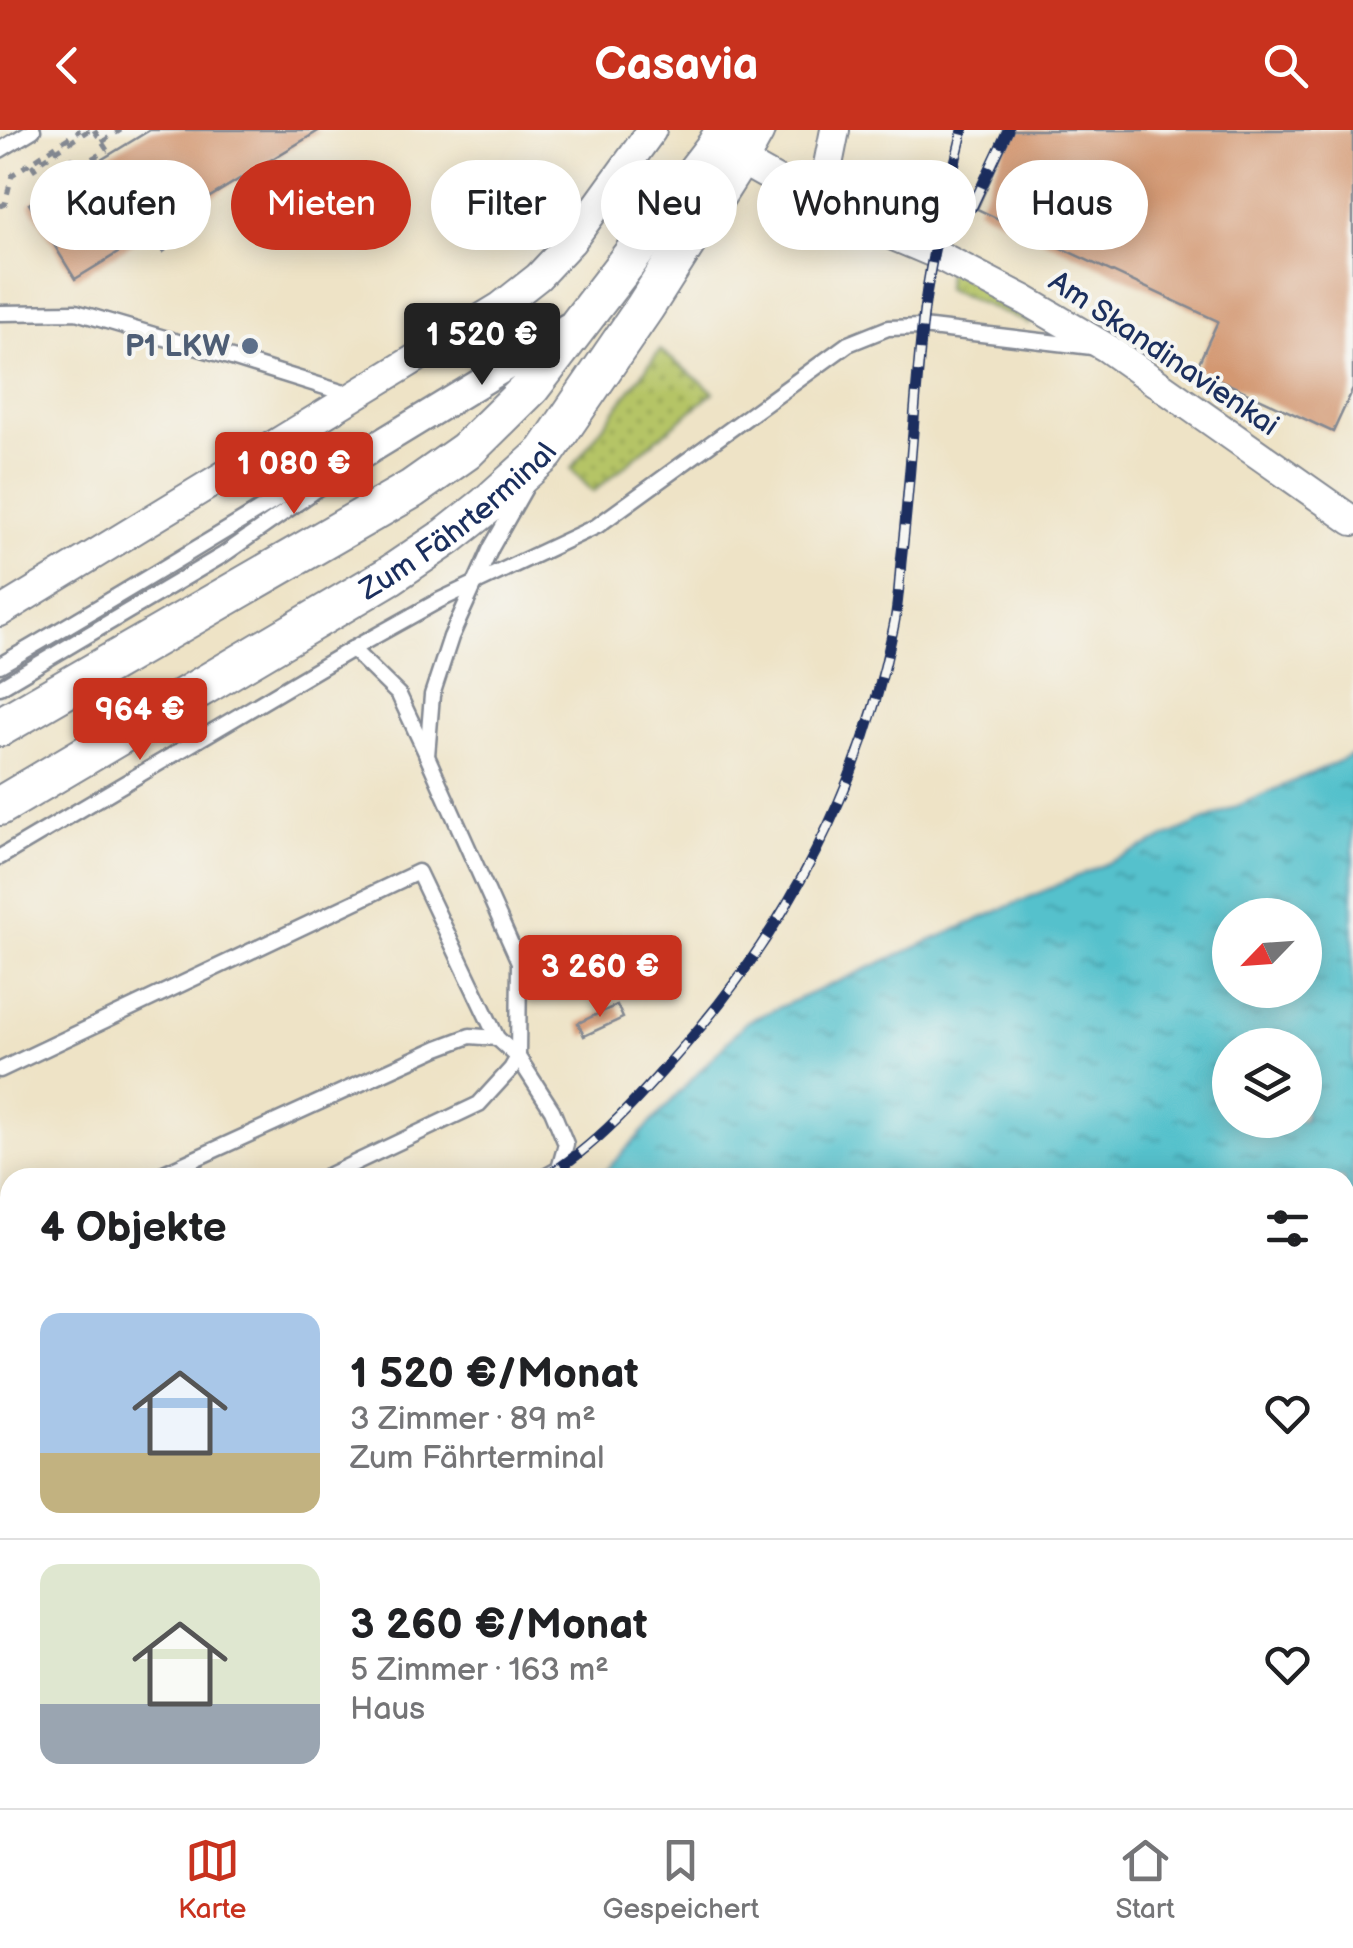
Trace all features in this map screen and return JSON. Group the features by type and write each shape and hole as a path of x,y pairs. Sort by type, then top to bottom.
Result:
{"street":[{"path":"0,612 500,307 538,277 571,242 652,130"},
{"path":"828,160 834,130"},
{"name":"Am Skandinavienkai","path":"734,141 760,160"},
{"name":"Zum Fährterminal","path":"0,727 412,489 466,451 531,387 734,141"},
{"name":"Zum Fährterminal","path":"0,806 389,576 486,506 545,453 645,307 734,141"},
{"name":"Am Skandinavienkai","path":"923,250 1026,300 1107,348 1353,521"}],"lane":[{"path":"0,150 33,130"},
{"path":"0,665 594,306"},
{"path":"0,686 223,555 316,490 534,358 594,306"},
{"path":"0,313 76,312 355,397"},
{"path":"0,857 352,649 475,583 596,526 848,344 888,328 922,327 1107,348"},
{"path":"427,756 432,694 451,636 491,548 545,453"},
{"path":"345,1168 478,1104 512,1069 518,1057 519,962 399,695 352,649"},
{"path":"0,1070 418,872 497,1038 518,1057 552,1110 566,1144 559,1168"},
{"path":"175,1168 438,1048 470,1036 497,1038"}],"path":[{"path":"0,206 5,204 12,175 80,130"},
{"path":"91,130 107,150 77,167 72,159 40,178 33,166 91,130"},
{"path":"102,142 121,130"},
{"path":"100,160 107,150"},
{"path":"163,250 168,258"}],"green space":[{"path":"947,268 1033,313 1030,324 946,289"},
{"path":"660,350 714,392 593,492 571,469"}],"water":[{"path":"1353,755 1353,1168 608,1168 746,1022"}],"building":[{"path":"150,130 320,130 271,160 231,160 231,184 211,196 211,160 101,160"},
{"path":"1013,130 1353,130 1353,389 1333,432 1196,369 1218,321 1065,250 1148,250 1148,160 999,160"},
{"path":"996,167 996,218 977,209"},
{"path":"57,250 123,250 75,279"},
{"path":"617,1005 623,1018 584,1036 578,1023"}],"railway":[{"path":"560,1168 619,1117 723,999 788,902 841,797 862,743 895,622 925,304 963,130"},
{"path":"976,198 1008,130"}],"place":[{"name":"P1 LKW","path":"250,346"}]}
